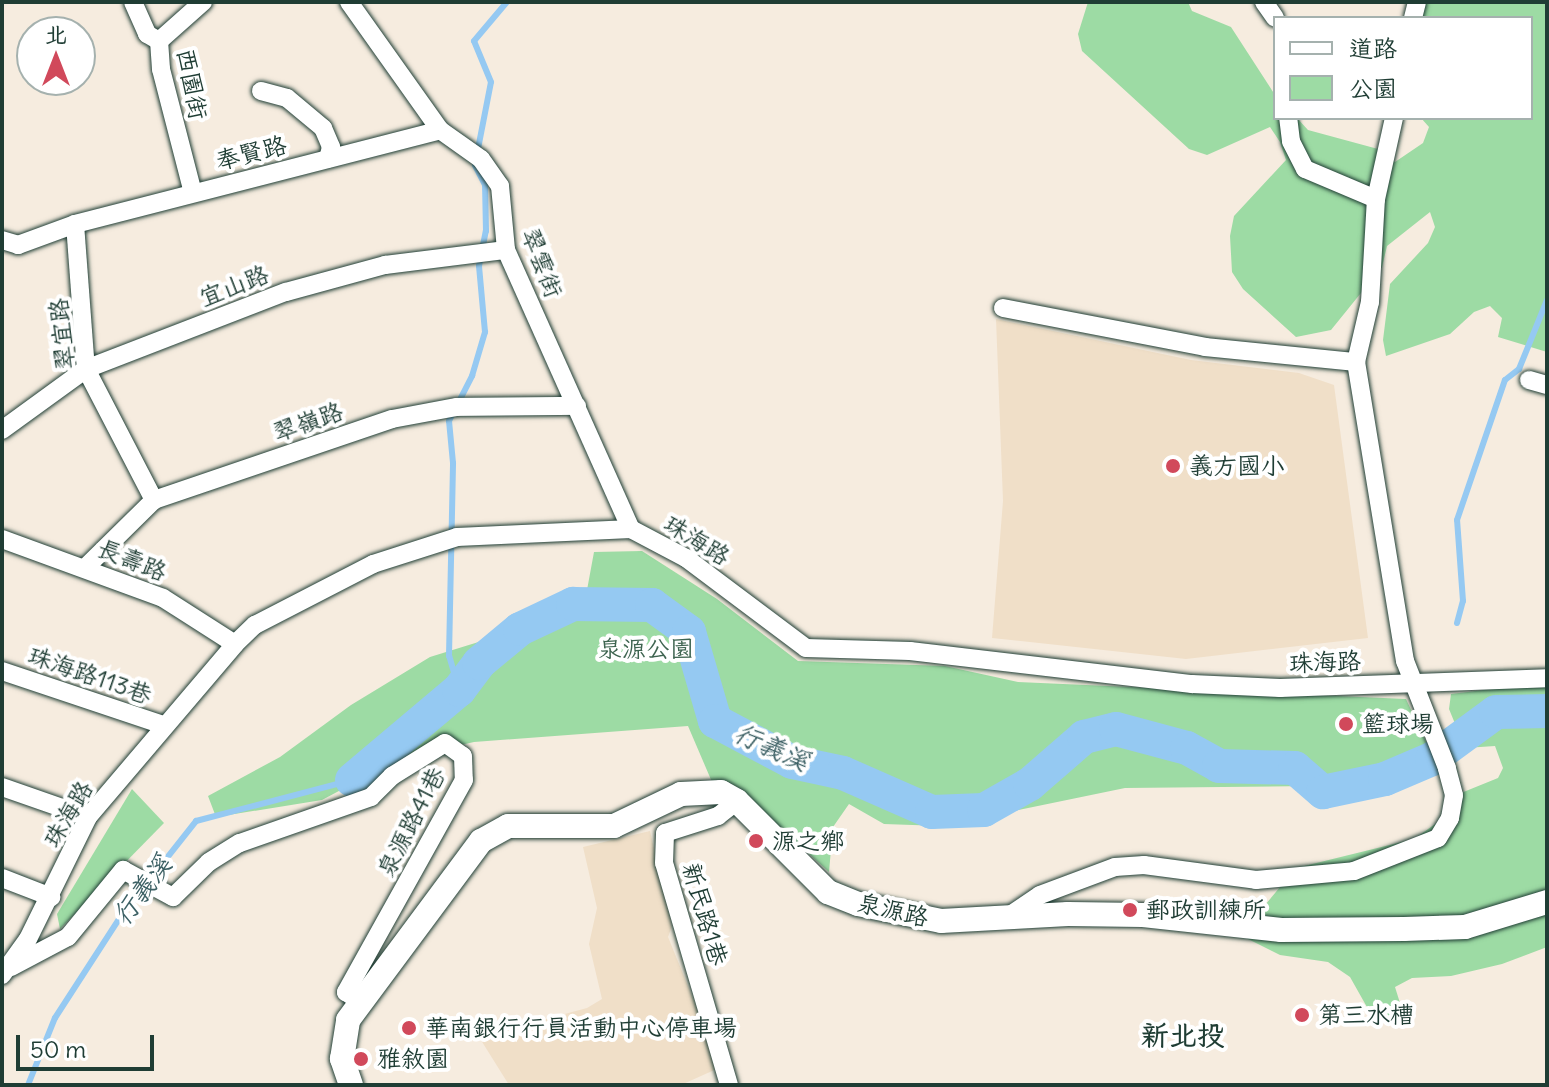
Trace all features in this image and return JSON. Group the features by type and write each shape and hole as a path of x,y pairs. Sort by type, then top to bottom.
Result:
{"street":[{"path":"133,2 147,34 159,41"},
{"name":"西園街","path":"193,193 161,69 159,41 203,2"},
{"name":"翠雲街","path":"349,2 440,130 481,159 500,186 506,250 631,529"},
{"path":"261,91 287,98 323,128 329,138 328,159"},
{"path":"1288,120 1291,141 1305,169 1376,199"},
{"path":"1006,918 1040,895 1115,867 1144,865 1256,880 1354,871 1438,838 1450,818 1454,795 1447,768 1405,661 1356,362 1370,302 1376,199 1394,120"},
{"name":"奉賢路","path":"75,224 440,130"},
{"path":"2,240 18,245 75,224"},
{"name":"翠宜路","path":"75,224 86,369 154,500"},
{"name":"宜山路","path":"2,430 86,369 286,292 385,265 506,250"},
{"path":"1003,308 1205,347 1356,362"},
{"name":"翠嶺路","path":"86,567 154,500 392,419 457,407 577,406"},
{"name":"珠海路","path":"5,972 51,897 88,817 163,725 235,644 255,625 373,564 457,537 631,529 686,558 806,648 910,651 1192,684 1414,685 1547,678"},
{"name":"長壽路","path":"2,539 86,567 163,598 235,644"},
{"name":"珠海路113巷","path":"2,671 163,725"},
{"name":"泉源路41巷","path":"5,972 68,937 123,870 173,897 209,862 240,843 371,797 392,776 445,743 463,756 464,780 346,992 361,1002"},
{"path":"2,787 88,817"},
{"path":"351,1085 342,1059 342,1037 361,1002 481,841 497,831 522,825 614,826 681,794 721,792 737,801"},
{"name":"泉源路","path":"737,801 828,892 858,904 941,921 1143,915 1281,930 1404,929 1465,927 1547,902"},
{"name":"新民路1巷","path":"729,1085 664,863 665,833 718,816 737,801"},
{"path":"2,878 51,897"}],"shaded area":[{"name":"義方國小","path":"996,319 1191,360 1299,373 1334,385 1368,638 1186,659 992,638 1003,501"},
{"path":"650,831 672,926 668,937 721,1067 681,1085 509,1085 479,1037 587,1008 602,999 589,944 597,908 583,847"}],"green space":[{"path":"1088,2 1188,2 1192,11 1231,27 1273,92 1273,120 1299,120 1308,130 1378,149 1395,162 1423,143 1429,127 1423,120 1533,120 1533,16 1405,16 1411,2 1547,2 1547,352 1498,337 1502,318 1490,306 1474,312 1450,334 1386,356 1383,340 1390,284 1428,243 1435,227 1430,212 1387,246 1382,267 1331,330 1296,337 1243,289 1232,272 1230,236 1234,216 1286,160 1280,142 1270,127 1207,155 1189,149 1082,51 1078,34"},
{"name":"泉源公園","path":"642,551 717,599 798,661 945,666 1018,682 1406,699 1438,767 1343,796 1308,786 1125,788 941,826 884,824 849,804 833,827 829,872 736,788 712,782 688,726 474,742 399,759 322,800 216,817 208,796 280,757 351,705 430,657 533,625 587,590 594,552"},
{"path":"1547,682 1547,947 1502,964 1451,976 1412,978 1395,987 1405,1019 1399,1022 1372,1016 1350,977 1328,962 1280,955 1248,939 1222,918 1220,900 1265,905 1296,868 1414,839 1455,810 1461,793 1498,778 1503,768 1495,746 1465,748 1449,709 1451,694"},
{"path":"132,789 164,823 60,929 57,914"}],"waterway":[{"path":"477,154 491,82 474,41 507,2"},
{"path":"459,690 449,656 453,463 449,421 472,376 485,332 479,266 486,231 485,185 475,165"},
{"path":"1457,623 1463,601 1457,520 1505,380 1519,369 1547,300"},
{"name":"行義溪","path":"352,780 459,690 479,663 520,629 573,604 652,605 689,632 715,721 792,762 843,773 932,812 984,810 1030,784 1084,737 1116,729 1187,748 1219,766 1295,768 1323,792 1385,779 1432,759 1496,712 1547,711"},
{"path":"1430,747 1432,759"},
{"name":"行義溪","path":"28,1085 55,1018 121,916 196,821 352,780"}],"place":[{"name":"義方國小","path":"1173,466"},
{"name":"籃球場","path":"1346,724"},
{"name":"源之鄉","path":"756,841"},
{"name":"郵政訓練所","path":"1130,910"},
{"name":"第三水槽","path":"1302,1015"},
{"name":"華南銀行行員活動中心停車場","path":"409,1028"},
{"name":"雅敘園","path":"361,1059"}],"district":[{"name":"新北投","path":"1183,1035"}]}
